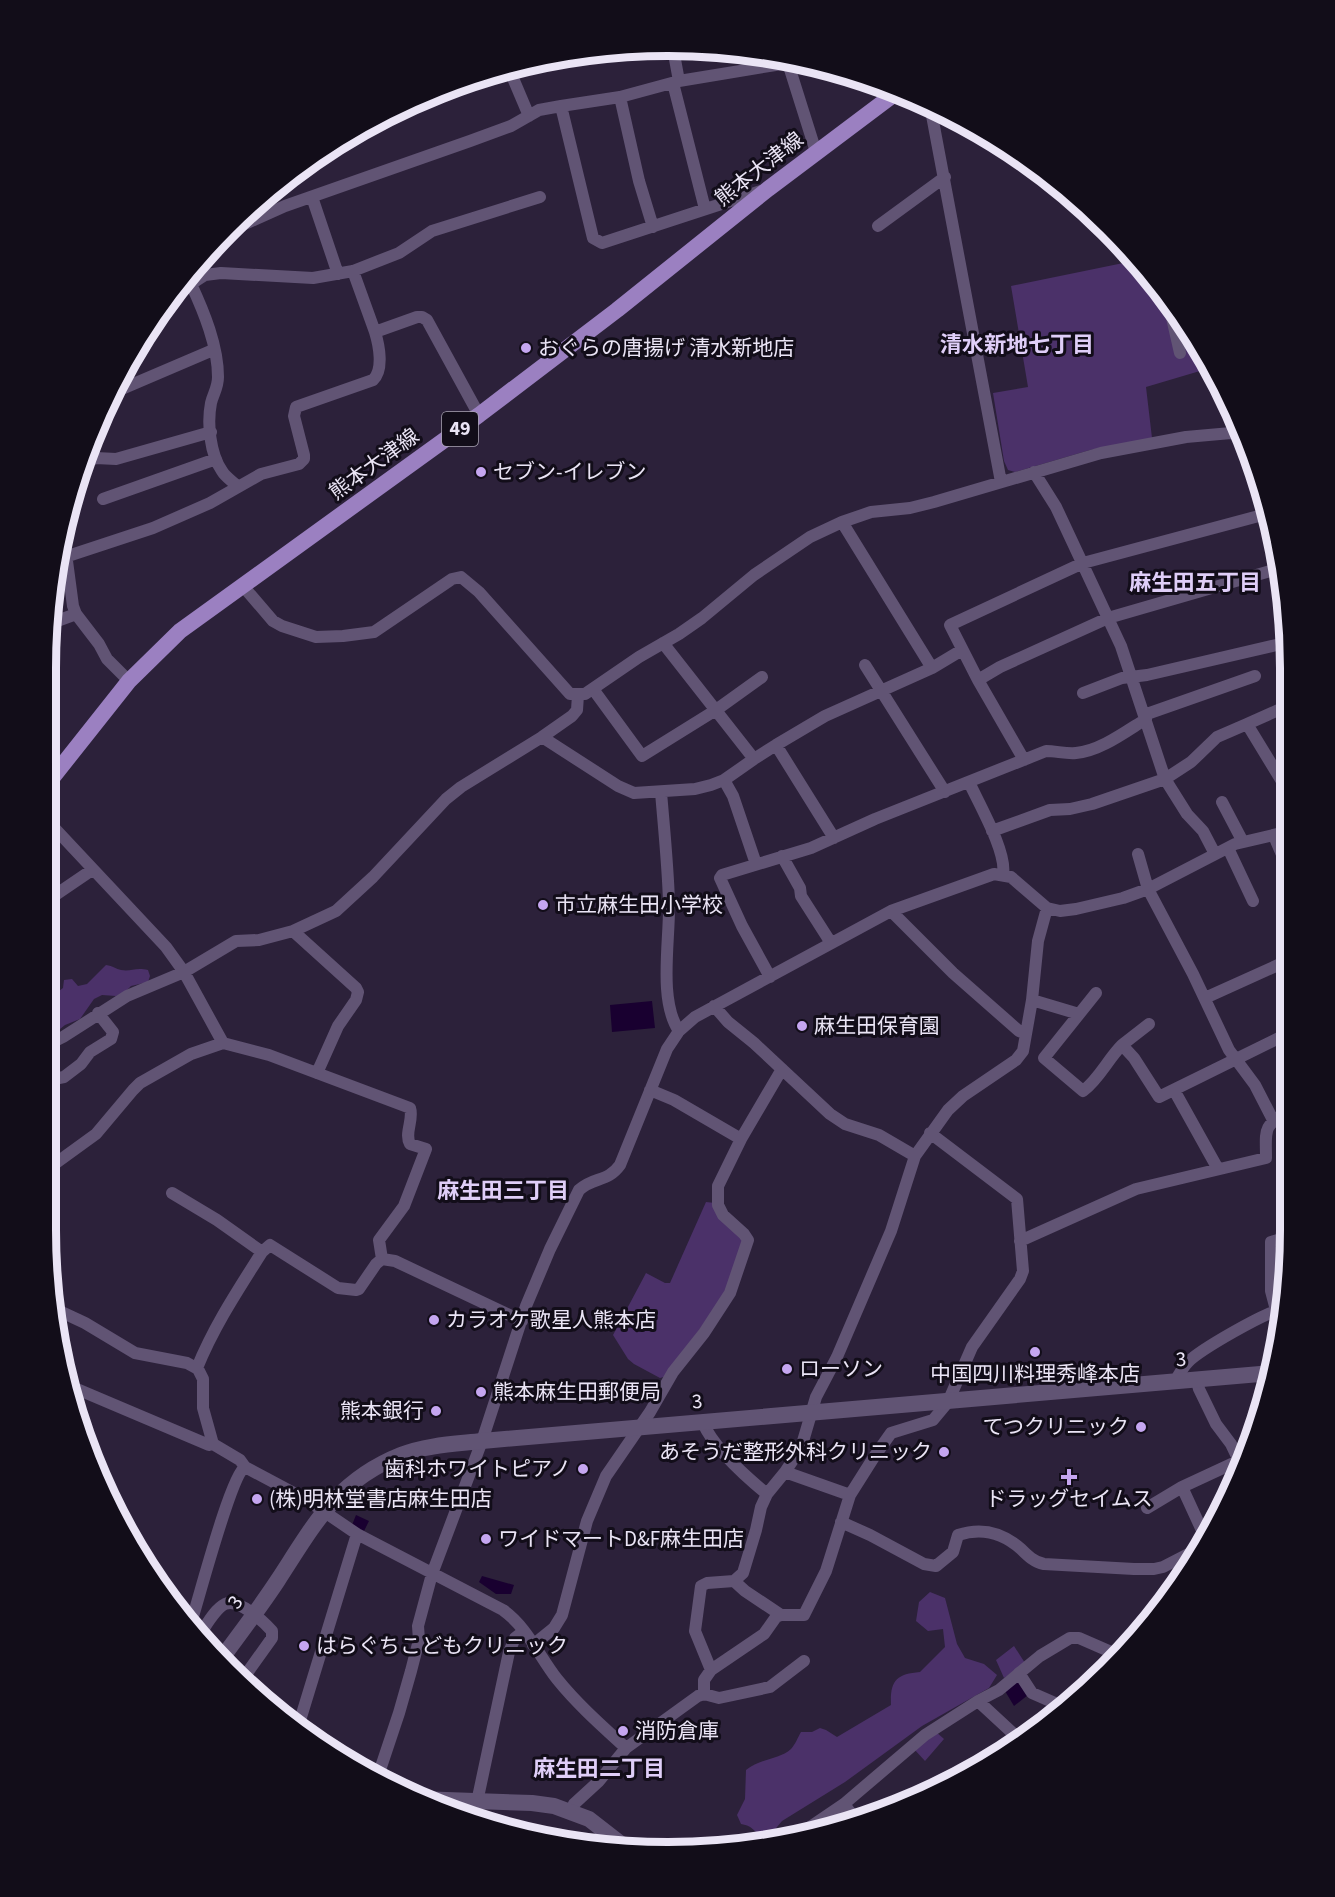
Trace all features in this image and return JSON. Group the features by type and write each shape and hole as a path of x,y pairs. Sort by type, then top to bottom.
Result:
{"main road":[{"name":"熊本大津線","path":"56,770 129,681 180,631 479,415 617,310 768,189 890,97"}],"street":[{"path":"672,56 705,208"},
{"path":"248,223 360,178 511,126 539,110 620,97 676,82 775,65"},
{"path":"789,68 816,152"},
{"path":"512,75 529,116"},
{"path":"620,97 639,181 653,227"},
{"path":"561,106 594,238 602,243 768,189"},
{"path":"932,116 1001,482"},
{"path":"878,226 945,177"},
{"path":"312,197 338,274"},
{"path":"238,488 223,473 216,459 211,432 211,401 218,388 218,381 204,313 191,284 205,275 221,273 313,278 353,271 399,253 432,231 540,197"},
{"path":"66,554 153,528 210,504 261,474 302,461 304,455 294,416 296,407 373,380 378,371 379,346 353,271"},
{"path":"375,332 417,318 422,317 427,320 479,415"},
{"path":"1173,323 1180,353"},
{"path":"123,388 213,350"},
{"path":"92,459 116,459 211,432"},
{"path":"243,586 273,621 282,626 316,637 343,636 374,632 452,579 461,577 479,592 570,694 578,695 593,689 702,618 781,555 810,537 842,522 871,512 910,508 934,502 1101,453 1186,437 1233,434"},
{"path":"103,499 216,459"},
{"path":"1034,472 1056,507 1121,646 1165,778 1187,814 1203,831 1215,854"},
{"path":"1024,760 962,651 950,625 1083,563 1261,516"},
{"path":"842,522 932,668"},
{"path":"65,559 76,614 99,644 107,659 129,681"},
{"path":"978,680 1040,648 1108,618 1271,571"},
{"path":"58,621 76,614"},
{"path":"663,643 754,759"},
{"path":"1083,693 1131,676 1147,675 1279,644"},
{"path":"542,737 618,786 634,793 695,789 724,780 825,716 932,668 962,651"},
{"path":"865,665 945,792"},
{"path":"770,977 742,926 720,878 722,875 834,838 875,819 1046,751 1075,753 1088,750 1107,742 1145,717 1255,676"},
{"path":"593,689 642,756 716,710 762,677"},
{"path":"56,1040 127,996 184,972 236,941 259,940 293,931 336,911 373,878 446,799 572,716 577,710 578,695"},
{"path":"992,831 1050,810 1070,809 1092,804 1165,778 1191,762 1217,737 1280,709"},
{"path":"1248,724 1280,778"},
{"path":"776,745 834,838"},
{"path":"724,780 733,796 756,864"},
{"path":"969,782 992,831 1004,864 1003,874"},
{"path":"661,792 669,906 668,986 674,1023 679,1031"},
{"path":"1222,802 1243,842"},
{"path":"56,830 166,947 184,972 223,1042"},
{"path":"379,1769 413,1663 419,1640 418,1626 432,1574 550,1249 574,1197 585,1185 613,1174 620,1165 667,1049 679,1031 695,1017 714,1006 891,911 994,874 1003,874 1011,878 1047,908 1060,911 1076,909 1123,898 1148,889 1228,848 1243,842 1280,834"},
{"path":"1228,848 1253,901"},
{"path":"1138,854 1148,889 1174,934 1236,1060 1255,1084 1273,1120"},
{"path":"782,856 800,888 801,896 831,943"},
{"path":"56,895 92,870"},
{"path":"711,1670 695,1631 701,1586 707,1583 734,1581 742,1573 761,1507 767,1494 801,1448 816,1398 837,1357 891,1231 915,1156 948,1110 963,1096 1016,1060 1023,1052 1032,1000 1038,941 1047,908"},
{"path":"891,911 953,973 1019,1032 1026,1034"},
{"path":"293,931 358,992 356,1000 338,1026 317,1074"},
{"path":"1205,998 1280,964"},
{"path":"1096,993 1044,1058 1083,1091 1091,1085 1112,1055 1149,1024"},
{"path":"1032,1000 1079,1014"},
{"path":"714,1006 728,1022 754,1043 830,1114 845,1124 879,1135 915,1156"},
{"path":"56,1079 64,1077 81,1064 90,1052 111,1039 113,1032 98,1013"},
{"path":"1122,1045 1134,1058 1159,1097 1280,1038"},
{"path":"56,1163 96,1134 140,1083 191,1054 223,1042 269,1055 408,1106 412,1113 407,1139 410,1144 426,1149 404,1206 379,1240 382,1259"},
{"path":"533,1645 554,1628 562,1615 587,1521 606,1476 673,1372 704,1333 730,1293 748,1240 723,1215 718,1205 718,1186 741,1139 782,1069"},
{"path":"650,1090 674,1100 741,1139"},
{"path":"1174,1090 1218,1170"},
{"path":"1020,1241 1136,1189 1266,1158 1266,1131 1273,1120 1280,1117"},
{"path":"704,1694 704,1680 711,1670 764,1634 776,1617 804,1615 826,1571 837,1542 849,1495 891,1433 933,1420 948,1402 972,1347 1020,1279 1023,1270 1017,1198 930,1133"},
{"path":"172,1193 217,1220 262,1252"},
{"path":"1275,1300 1271,1291 1271,1242 1280,1239"},
{"path":"196,1368 210,1336 262,1252 270,1245 343,1290 359,1288 376,1263 382,1259 395,1261 522,1321"},
{"path":"61,1312 135,1353 187,1363 196,1368 203,1379 203,1408 213,1444"},
{"path":"1175,1382 1180,1370 1190,1360 1247,1325 1273,1313"},
{"name":"3","path":"226,1653 339,1494 357,1479 402,1454 440,1445 482,1441 1262,1374"},
{"path":"1197,1381 1216,1424 1231,1444 1236,1456"},
{"path":"76,1389 209,1445 213,1444 240,1460 245,1467 307,1500 357,1534 503,1610 524,1631 557,1679 586,1712 626,1748"},
{"path":"703,1423 707,1433 767,1494"},
{"path":"1147,1508 1182,1487 1232,1466"},
{"path":"193,1616 230,1497 240,1470 245,1467"},
{"path":"785,1472 849,1495"},
{"path":"1182,1487 1202,1529"},
{"path":"841,1522 924,1564 936,1566 953,1552 958,1535 968,1532 990,1532 1002,1535 1037,1563 1055,1565 1154,1569 1185,1555"},
{"path":"300,1719 357,1534"},
{"path":"734,1581 745,1591 782,1615"},
{"path":"204,1629 217,1611 226,1604 233,1603 255,1614 272,1631 272,1638 247,1673"},
{"path":"477,1802 510,1652 515,1638 524,1631"},
{"path":"815,1823 844,1804 925,1735 999,1690 1040,1656 1070,1638 1079,1638 1110,1652"},
{"path":"570,1812 574,1804 599,1781 626,1748 678,1708 704,1694 719,1698 770,1688 804,1661"},
{"path":"1019,1673 1032,1693 1055,1703"},
{"path":"978,1701 1014,1734"},
{"path":"448,1801 532,1803 554,1806 589,1819 614,1839"},
{"path":"844,1804 851,1813"}],"shaded area":[{"path":"1126,262 1176,327 1202,370 1146,387 1152,438 1090,450 1015,472 1008,470 1004,461 993,393 1028,387 1011,286"},
{"path":"106,965 119,970 148,970 150,976 148,982 131,986 116,996 102,995 94,999 80,1019 65,1025 56,1032 56,993 63,988 64,980 72,979 78,986 87,984"},
{"path":"652,1001 655,1028 612,1032 610,1005"},
{"path":"706,1202 715,1203 744,1241 726,1292 667,1376 660,1378 628,1359 613,1335 646,1273 665,1283 670,1283"},
{"path":"356,1515 369,1521 364,1531 352,1525"},
{"path":"482,1576 514,1585 511,1594 496,1594 479,1582"},
{"path":"930,1592 945,1598 957,1644 965,1658 984,1664 997,1675 989,1688 922,1726 845,1782 782,1821 773,1832 759,1834 741,1824 737,1815 745,1799 746,1770 757,1763 786,1753 801,1732 812,1732 820,1728 837,1737 891,1705 893,1685 896,1680 905,1675 920,1672 945,1647 943,1629 928,1631 916,1621 919,1602"},
{"path":"1014,1646 1025,1663 1004,1678 996,1660"},
{"path":"1019,1679 1028,1695 1014,1706 1005,1691"},
{"path":"935,1731 944,1739 925,1761 914,1749"}],"place":[{"name":"おぐらの唐揚げ 清水新地店","path":"526,348"},
{"name":"セブン-イレブン","path":"481,472"},
{"name":"市立麻生田小学校","path":"543,905"},
{"name":"麻生田保育園","path":"802,1026"},
{"name":"カラオケ歌星人熊本店","path":"434,1320"},
{"name":"中国四川料理秀峰本店","path":"1035,1352"},
{"name":"ローソン","path":"787,1369"},
{"name":"熊本麻生田郵便局","path":"481,1392"},
{"name":"熊本銀行","path":"436,1411"},
{"name":"てつクリニック","path":"1141,1427"},
{"name":"あそうだ整形外科クリニック","path":"944,1452"},
{"name":"歯科ホワイトピアノ","path":"583,1469"},
{"name":"ドラッグセイムス","path":"1069,1477"},
{"name":"(株)明林堂書店麻生田店","path":"257,1499"},
{"name":"ワイドマートD&F麻生田店","path":"486,1539"},
{"name":"はらぐちこどもクリニック","path":"304,1646"},
{"name":"消防倉庫","path":"623,1731"}],"district":[{"name":"清水新地七丁目","path":"1017,345"},
{"name":"麻生田五丁目","path":"1195,583"},
{"name":"麻生田三丁目","path":"503,1191"},
{"name":"麻生田二丁目","path":"599,1769"}]}
